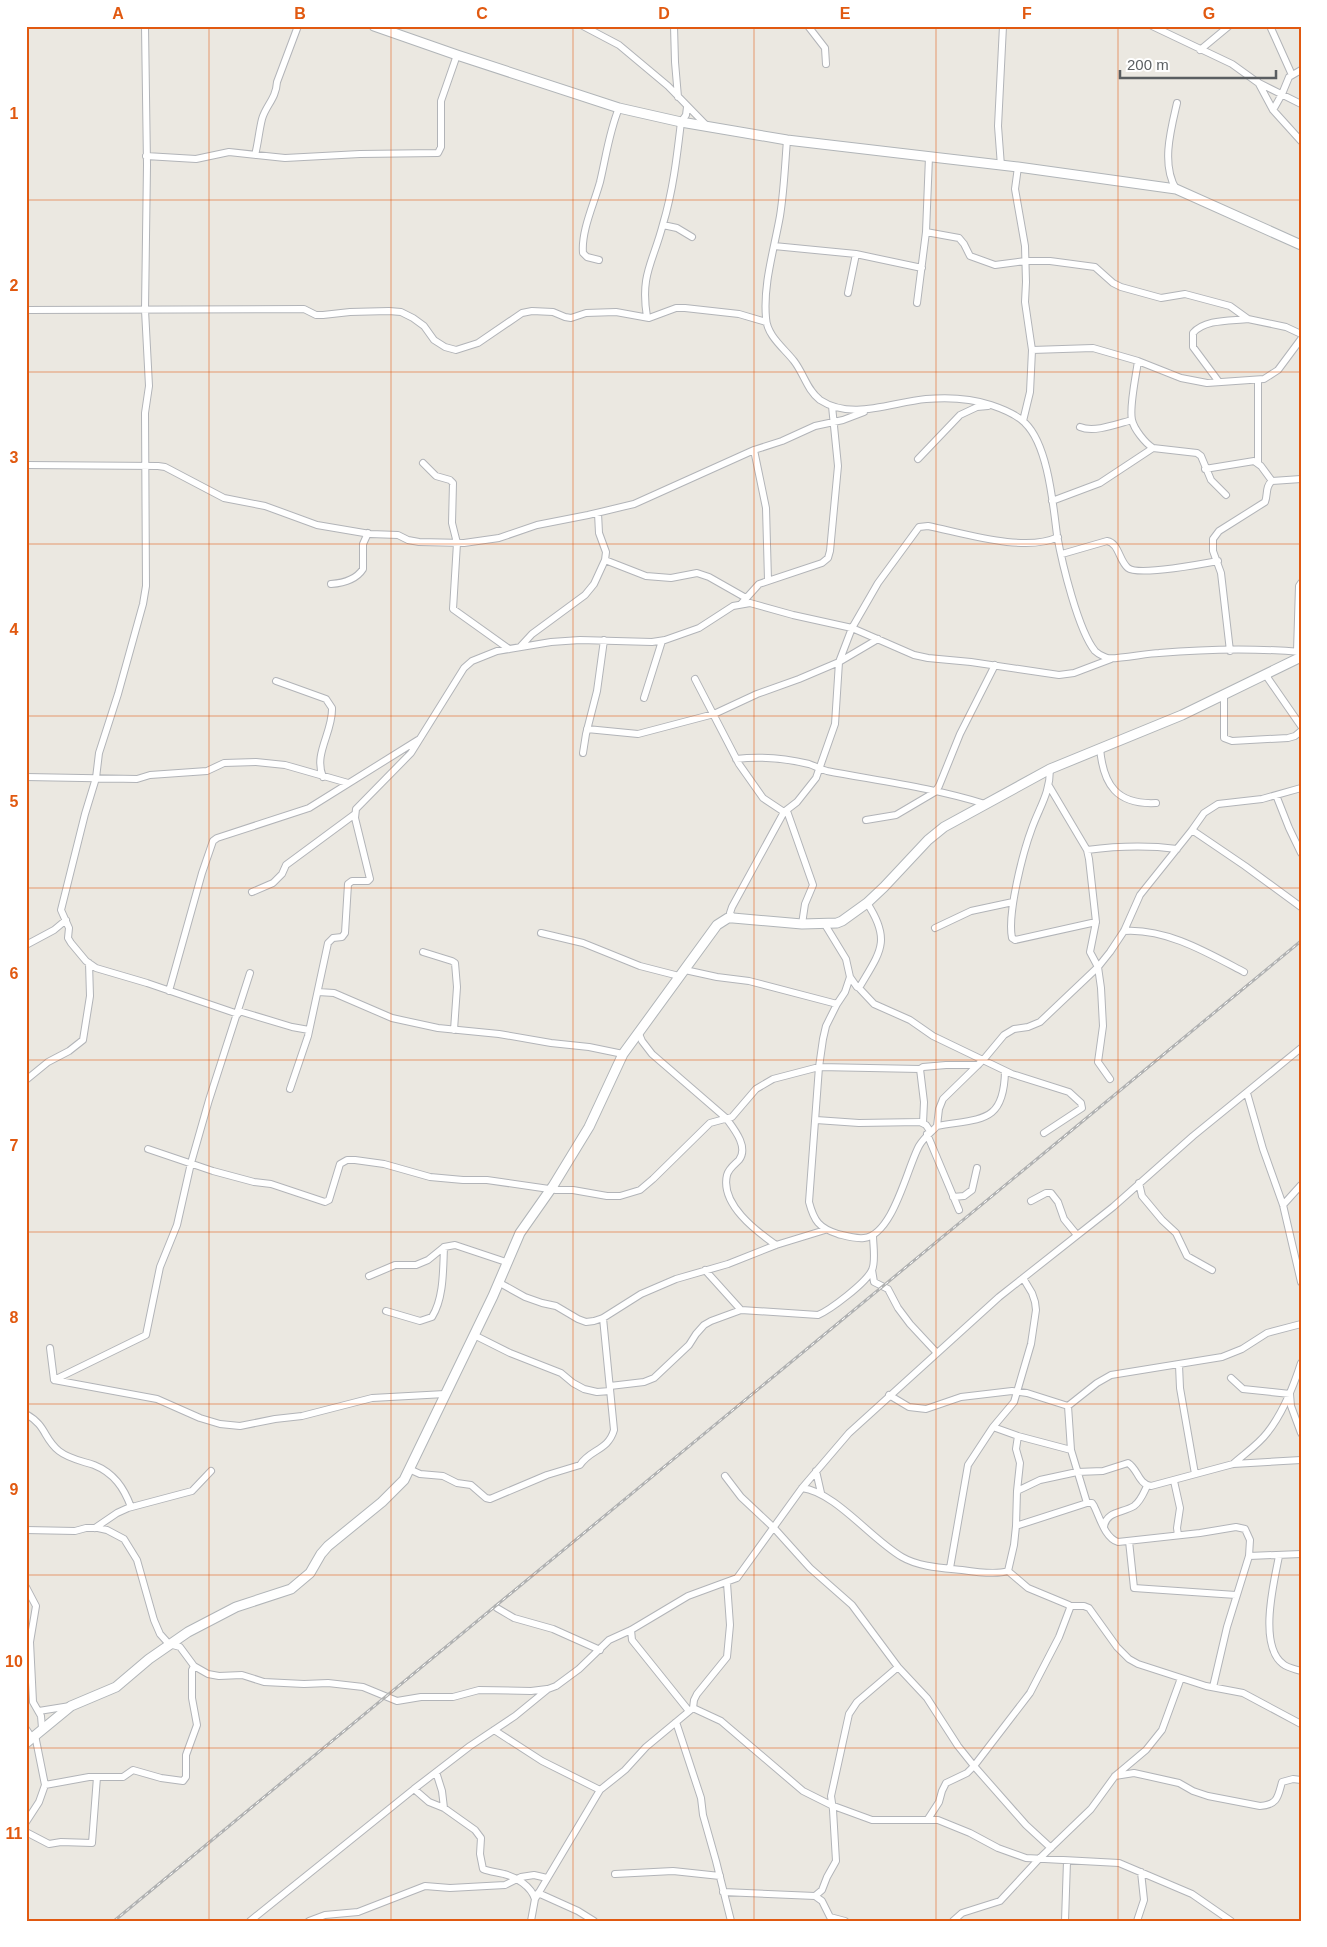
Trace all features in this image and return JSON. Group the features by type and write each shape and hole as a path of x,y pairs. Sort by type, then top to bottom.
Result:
{"street":[{"path":"145,26 145,310 149,386 145,413 146,572 143,604 113,711 99,753 96,778 84,814 61,910 66,920 70,943 96,968 238,1012 309,1030"},
{"path":"255,155 262,119 272,101 298,26"},
{"path":"374,26 619,108 682,122 787,140 1018,167 1176,189 1301,245"},
{"path":"583,26 615,42 661,80 707,126"},
{"path":"674,26 678,97"},
{"path":"808,26 825,48 827,54 826,64"},
{"path":"1001,166 998,126 1004,26"},
{"path":"1152,26 1232,64 1257,82 1301,104"},
{"path":"1200,50 1229,26"},
{"path":"1270,26 1292,74"},
{"path":"146,156 196,159 229,152 285,158 360,154 438,153 441,147 441,102 456,55"},
{"path":"1273,110 1287,80 1292,74 1301,70"},
{"path":"1257,82 1273,110 1301,141"},
{"path":"1176,189 1170,176 1169,152 1177,103"},
{"path":"647,317 644,282 663,225 674,177 682,122 688,107"},
{"path":"599,260 587,258 582,253 583,239 600,183 612,124 619,108"},
{"path":"787,140 782,198 766,288 766,322 771,334 796,363 813,393 832,406 846,410 940,398 970,399 978,404 990,405 1013,414 1023,421 1039,446 1048,474 1058,537 1068,582 1081,624 1097,653 1111,659"},
{"path":"918,303 926,232 929,158"},
{"path":"1018,167 1015,189 1021,222 1025,261 1025,302 1032,350 1030,392 1023,421"},
{"path":"663,225 677,228 692,237"},
{"path":"926,232 959,238 970,256 995,265 1025,261 1050,261 1095,267 1113,283 1121,287 1162,298 1185,294 1230,306 1248,319"},
{"path":"774,246 856,254 922,268"},
{"path":"848,293 856,254"},
{"path":"26,310 304,309 323,315 390,310 401,312 413,318 424,326 434,340 444,347 456,350 478,343 522,313 532,311 553,312 571,318 586,313 616,312 647,317 657,316 676,308 685,308 739,314 766,322"},
{"path":"1219,382 1196,354 1192,340 1193,333 1198,327 1248,319 1286,327 1301,334"},
{"path":"1032,350 1093,348 1199,382 1219,382 1258,380 1271,376 1278,370 1301,339"},
{"path":"1138,361 1132,420 1148,444 1153,448 1197,452 1201,456 1210,480 1226,495"},
{"path":"1258,380 1258,462 1272,481"},
{"path":"918,459 960,415 978,404"},
{"path":"741,604 760,584 822,563 828,558 838,466 832,406"},
{"path":"26,465 164,467 224,498 265,506 317,525 368,533 398,534 408,540 426,543 457,543 499,538 537,525 634,504 754,450 833,421 843,420 872,408"},
{"path":"1080,427 1098,428 1132,420"},
{"path":"1052,501 1100,483 1153,448"},
{"path":"754,450 766,508 768,580"},
{"path":"1205,469 1254,461 1258,462"},
{"path":"423,463 436,476 453,483 452,523 457,543 453,609 509,649"},
{"path":"1272,481 1301,479"},
{"path":"1230,651 1221,574 1213,551 1213,539 1226,526 1265,502 1268,497 1267,488 1272,481"},
{"path":"520,647 532,634 585,595 594,584 605,560 606,552 599,533 598,513"},
{"path":"733,918 730,913 732,907 785,812 807,790 820,769 835,724 840,662 852,628 878,583 919,527 928,526 1023,544 1040,543 1058,537"},
{"path":"331,584 339,584 354,578 363,569 363,544 368,533"},
{"path":"1062,554 1107,541 1114,544 1125,566 1131,570 1150,570 1218,561"},
{"path":"605,560 646,576 671,578 698,573 709,577 746,598"},
{"path":"1299,653 1299,586 1301,583"},
{"path":"252,892 273,883 282,874 286,865 355,814 360,805 401,764 422,737 451,686 464,668 482,656 509,649 570,640 662,640 699,628 733,606 750,603 852,628 914,655 1059,675 1074,673 1111,659 1159,652 1230,651 1299,653"},
{"path":"587,729 638,734 714,714 757,694 840,662 878,639"},
{"path":"583,754 587,729 597,691 604,640"},
{"path":"644,698 662,640"},
{"path":"34,1736 71,1706 116,1686 169,1644 208,1620 246,1603 283,1593 301,1582 310,1573 320,1554 328,1546 395,1490 404,1480 419,1445 474,1336 520,1233 551,1188 594,1118 623,1054 718,925 728,918 802,924 836,923 842,921 867,903 937,832 1050,769 1182,715 1266,674 1299,653"},
{"path":"866,820 896,815 935,792 960,734 995,665"},
{"path":"1266,674 1301,726"},
{"path":"695,678 736,759 763,798 785,812 813,885 805,904 802,924"},
{"path":"276,681 326,699 332,708 330,727 319,758 319,769 322,777"},
{"path":"1224,695 1224,738 1232,741 1288,738 1295,736 1301,731"},
{"path":"169,991 205,864 214,841 217,838 309,808 422,737"},
{"path":"1100,748 1103,769 1112,788 1120,797 1136,803 1156,803"},
{"path":"736,759 775,758 808,764 820,769 885,780 985,804"},
{"path":"26,777 137,779 150,775 206,771 224,763 256,762 285,765 348,783"},
{"path":"1050,769 1049,786 1031,830 1013,902 1010,930 1012,938 1015,940 1096,922"},
{"path":"1049,786 1087,850 1096,922 1090,952 1100,975 1103,1026 1098,1062 1110,1079"},
{"path":"937,1126 939,1109 943,1099 978,1066 1004,1035 1014,1029 1028,1027 1040,1022 1098,967 1124,931 1140,895 1204,812 1218,804 1262,799 1301,788"},
{"path":"1276,795 1288,828 1301,853"},
{"path":"290,1089 309,1030 328,943 333,938 342,937 345,933 348,884 352,881 368,881 370,879 355,814"},
{"path":"1192,830 1301,907"},
{"path":"1087,850 1131,846 1177,849"},
{"path":"935,928 971,911 1013,902"},
{"path":"841,998 858,987 877,958 881,946 879,925 867,903"},
{"path":"26,945 54,930 66,920"},
{"path":"824,923 846,959 850,977 874,1004 905,1017 933,1036 984,1059 1005,1071 1065,1090 1081,1103 1082,1108 1044,1134"},
{"path":"1124,931 1150,931 1168,936 1218,958 1244,972"},
{"path":"541,933 582,943 640,966 682,973 748,980 837,1004"},
{"path":"423,952 455,963 457,987 454,1030"},
{"path":"26,1080 48,1062 69,1051 82,1040 90,996 89,963"},
{"path":"54,1380 146,1335 160,1267 177,1225 191,1164 209,1100 250,973"},
{"path":"825,1230 812,1214 809,1202 819,1068 826,1026 850,977"},
{"path":"318,992 334,992 392,1018 454,1030 499,1034 623,1054"},
{"path":"639,1034 652,1054 726,1118 740,1140 743,1152 726,1177 730,1197 736,1208 751,1224 776,1245"},
{"path":"26,1530 75,1531 95,1528 107,1530 124,1539 134,1554 160,1634 169,1644 180,1647 194,1666 208,1674 219,1676 242,1675 264,1682 328,1683 363,1687 397,1701 421,1697 452,1697 479,1690 532,1691 556,1686 610,1640 631,1630 688,1596 727,1583 736,1578 816,1471 849,1433 889,1395 999,1297 1077,1235 1216,1117 1301,1048"},
{"path":"148,1149 191,1164 254,1182 271,1184 325,1202 329,1200 340,1164 347,1160 384,1164 430,1177 487,1180 607,1196 629,1194 640,1190 664,1170 685,1146 710,1123 736,1114 756,1089 773,1079 819,1068 920,1069 923,1066 946,1064 978,1066"},
{"path":"920,1069 924,1102 923,1123 929,1133 959,1210"},
{"path":"498,1282 525,1297 556,1306 586,1322 603,1318 617,1308 676,1278 825,1230 851,1237 864,1238 873,1235 889,1217 918,1146 937,1126 992,1114 1002,1100 1005,1071"},
{"path":"1247,1093 1263,1149 1283,1205 1301,1282"},
{"path":"816,1120 859,1123 923,1123"},
{"path":"953,1197 964,1196 972,1190 977,1168"},
{"path":"1139,1183 1142,1196 1162,1220 1176,1233 1187,1256 1212,1270"},
{"path":"1283,1205 1301,1185"},
{"path":"1031,1201 1046,1193 1051,1193 1058,1202 1064,1219 1077,1235"},
{"path":"873,1235 872,1270 874,1282 888,1289 898,1308 936,1353"},
{"path":"369,1276 395,1265 416,1265 428,1260 444,1247 455,1245 506,1262"},
{"path":"386,1311 420,1321 432,1317 436,1312 444,1247"},
{"path":"705,1270 740,1310"},
{"path":"474,1336 510,1353 561,1373 584,1389 597,1392 654,1378 688,1345 704,1326 740,1310 818,1315 826,1312 861,1283 872,1270"},
{"path":"950,1568 968,1465 993,1427 1014,1402 1031,1344 1036,1310 1032,1293 1023,1278"},
{"path":"409,1469 420,1474 443,1476 457,1483 471,1485 486,1498 490,1499 547,1475 580,1465 604,1447 612,1438 614,1430 603,1318"},
{"path":"1068,1406 1097,1383 1111,1375 1222,1357 1267,1333 1301,1324"},
{"path":"50,1348 54,1380"},
{"path":"1233,1464 1267,1433 1278,1417 1290,1394 1301,1363"},
{"path":"1179,1365 1180,1388 1195,1474"},
{"path":"1231,1378 1243,1390 1290,1394"},
{"path":"54,1380 157,1399 200,1418 220,1424 240,1426 302,1416 372,1398 445,1394"},
{"path":"889,1395 909,1407 926,1409 961,1397 1006,1391 1017,1392 1068,1406"},
{"path":"1290,1394 1291,1406 1301,1433"},
{"path":"1068,1406 1072,1450 1087,1502"},
{"path":"26,1414 41,1424 48,1439 69,1458 96,1466 109,1473 125,1491 131,1507"},
{"path":"993,1427 1018,1436 1072,1450"},
{"path":"1008,1571 1016,1526 1020,1463 1016,1449 1018,1436"},
{"path":"1017,1491 1040,1480 1077,1472 1103,1471 1128,1463 1132,1465 1142,1482 1147,1486 1174,1481 1233,1464 1301,1460"},
{"path":"95,1528 117,1513 131,1507 192,1491 211,1471"},
{"path":"816,1471 821,1493"},
{"path":"725,1476 741,1497 774,1528 810,1568 852,1605 898,1667 927,1698 958,1746 974,1766 1026,1825 1051,1848"},
{"path":"1174,1481 1180,1508 1177,1528 1178,1535"},
{"path":"1104,1527 1110,1515 1129,1508 1138,1502 1147,1486"},
{"path":"802,1488 812,1489 821,1493 879,1542 901,1557 933,1566 972,1571 1008,1571 1028,1588 1070,1606 1089,1608 1116,1647 1129,1659 1138,1664 1162,1670 1180,1678 1213,1688 1243,1693 1301,1724"},
{"path":"1016,1526 1087,1502 1092,1503 1107,1534 1114,1541 1129,1541 1240,1527 1248,1533 1250,1540 1249,1556 1236,1595 1213,1688"},
{"path":"1129,1541 1134,1588 1236,1595"},
{"path":"1249,1556 1301,1554"},
{"path":"1279,1556 1269,1610 1272,1643 1281,1663 1301,1671"},
{"path":"531,1921 536,1896 600,1790 625,1770 651,1742 691,1710 697,1694 727,1657 730,1625 727,1583"},
{"path":"26,1587 36,1609 29,1659 33,1702 42,1720 34,1736"},
{"path":"928,1819 939,1802 946,1783 974,1766 1030,1693 1059,1636 1070,1606"},
{"path":"498,1608 514,1618 553,1629 600,1650"},
{"path":"631,1630 632,1640"},
{"path":"618,1636 632,1640 691,1710 721,1721 803,1791 831,1805 872,1820 938,1820 960,1828 1003,1850 1038,1860 1114,1862 1192,1894 1231,1921"},
{"path":"45,1785 97,1777 123,1777 135,1770 178,1782 185,1780 186,1755 197,1725 192,1698 192,1670 194,1666"},
{"path":"815,1896 822,1890 836,1861 834,1810 831,1805 831,1796 846,1722 851,1709 857,1702 898,1667"},
{"path":"953,1921 962,1913 1000,1902 1038,1860 1091,1809 1115,1776 1138,1757 1162,1730 1180,1678"},
{"path":"250,1921 414,1789 548,1689"},
{"path":"38,1711 71,1706"},
{"path":"676,1722 701,1798 707,1832 731,1921"},
{"path":"26,1729 34,1736 45,1785 39,1802 26,1822"},
{"path":"494,1730 542,1761 600,1790"},
{"path":"1134,1773 1138,1757"},
{"path":"436,1772 442,1791 444,1808"},
{"path":"1115,1776 1134,1773 1179,1783 1193,1791 1208,1796 1260,1806 1276,1801 1282,1782 1285,1780 1301,1780"},
{"path":"26,1832 45,1844 61,1842 92,1843 97,1777"},
{"path":"414,1789 429,1802 444,1808 475,1830 480,1836 483,1869 506,1874 522,1882 536,1896 573,1909 594,1921"},
{"path":"1066,1921 1067,1861"},
{"path":"615,1874 673,1871 720,1876"},
{"path":"1138,1921 1144,1900 1141,1872"},
{"path":"345,1921 358,1912 425,1886 450,1888 505,1885 534,1875 547,1878"},
{"path":"723,1892 815,1896 822,1901 830,1917 845,1921"},
{"path":"309,1921 325,1916 358,1912"}],"railway":[{"path":"114,1921 1301,941"}]}
